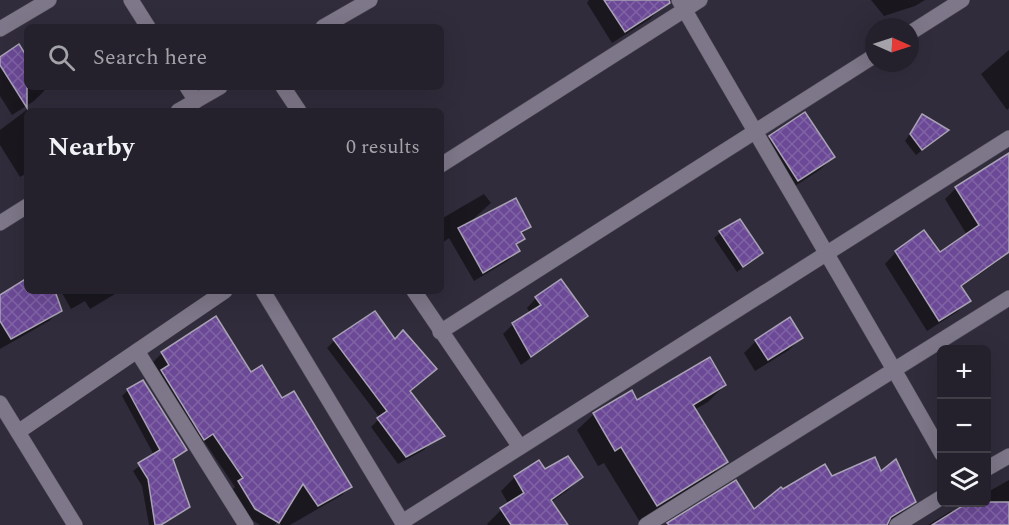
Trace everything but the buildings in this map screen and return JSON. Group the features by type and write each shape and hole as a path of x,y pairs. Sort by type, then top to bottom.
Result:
{"street":[{"path":"0,29 49,0"},
{"path":"131,0 146,24"},
{"path":"328,24 369,0"},
{"path":"444,163 682,5 700,0"},
{"path":"919,27 962,0"},
{"path":"682,5 941,453"},
{"path":"440,332 865,62"},
{"path":"189,90 196,101"},
{"path":"183,108 215,90"},
{"path":"285,90 297,108"},
{"path":"265,294 403,523 1009,138"},
{"path":"0,223 24,208"},
{"path":"18,432 221,294"},
{"path":"416,294 520,447"},
{"path":"646,525 1009,298"},
{"path":"136,351 246,525"},
{"path":"0,403 75,525"},
{"path":"991,467 1009,456"},
{"path":"897,525 937,500"}]}
